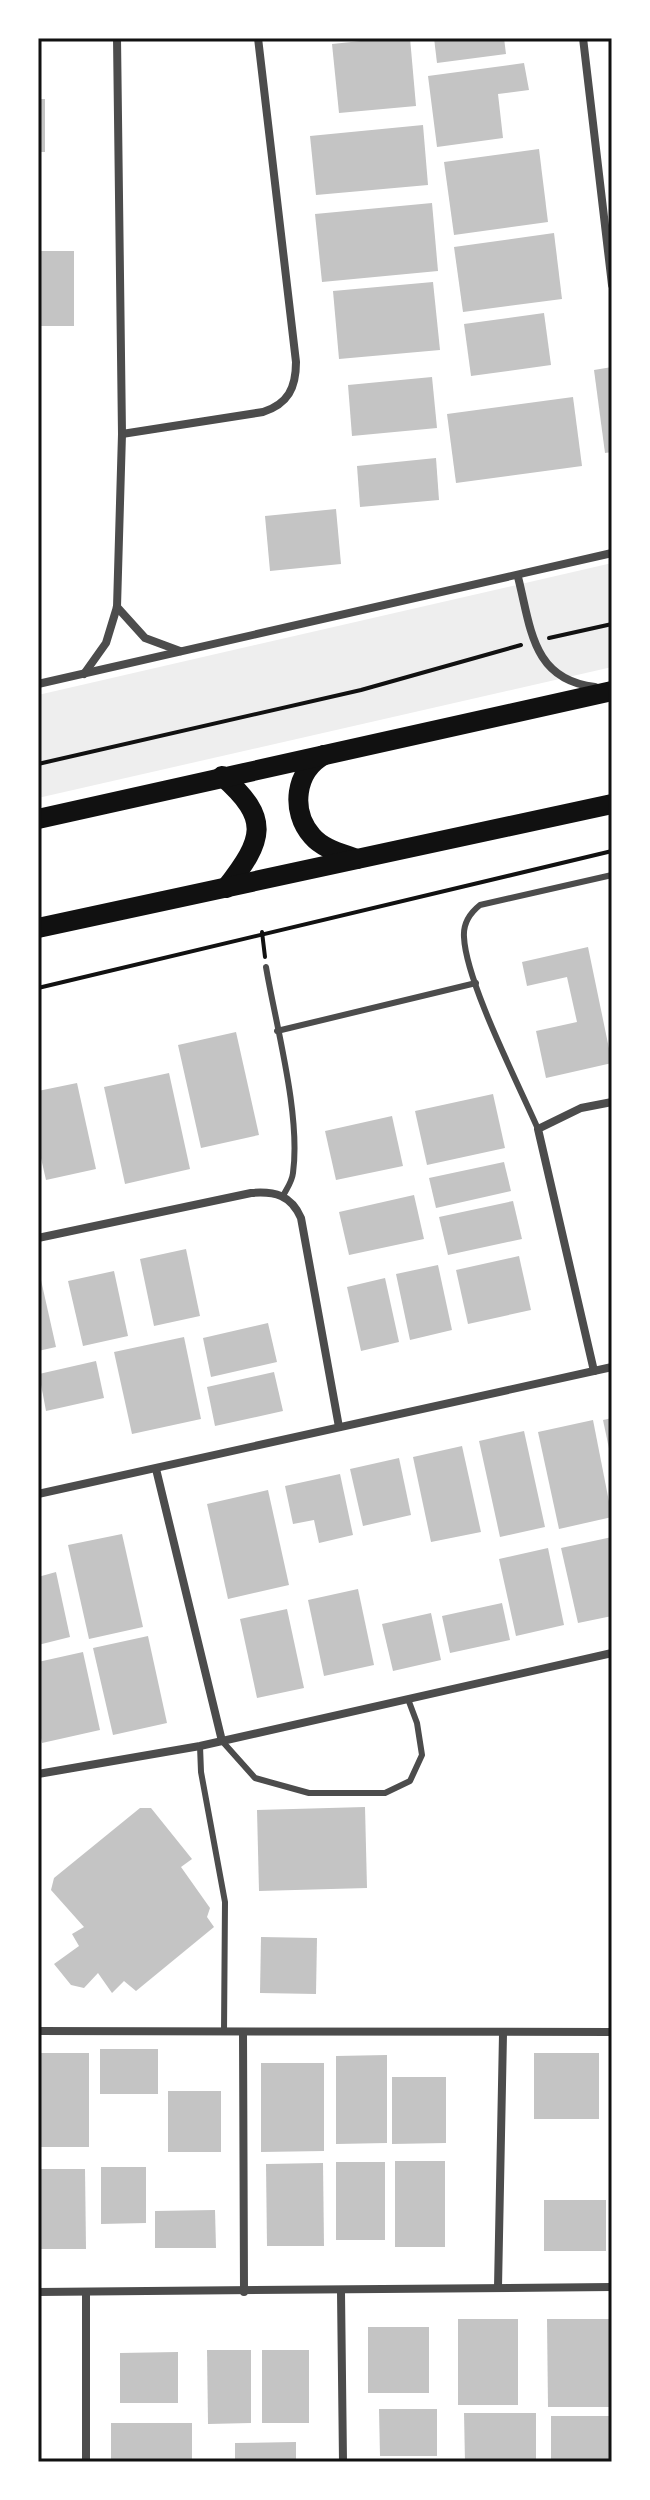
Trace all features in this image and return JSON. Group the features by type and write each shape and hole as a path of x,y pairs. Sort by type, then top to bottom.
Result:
{"main road":[{"path":"38,819 612,690"},
{"path":"331,752 314,761 305,772 298,799 299,813 313,838 323,846 357,859"},
{"path":"222,776 248,800 257,827 251,854 226,888"},
{"path":"38,928 612,804"}],"street":[{"path":"84,674 106,643 117,607 122,434 117,38"},
{"path":"122,434 263,412 283,402 293,388 296,362 258,38"},
{"path":"583,38 612,285"},
{"path":"38,684 518,577 612,553"},
{"path":"518,577 535,641 544,662 558,675 588,686 612,690"},
{"path":"117,607 145,638 184,652"},
{"path":"594,1371 538,1129 581,1108 612,1102"},
{"path":"38,1238 251,1193 283,1196 295,1205 301,1218 339,1427"},
{"path":"38,1494 612,1367"},
{"path":"156,1469 222,1741"},
{"path":"38,1774 200,1746 612,1653"},
{"path":"38,2031 612,2032"},
{"path":"243,2032 244,2292"},
{"path":"498,2287 503,2034"},
{"path":"38,2292 341,2292 612,2287"},
{"path":"86,2292 86,2462"},
{"path":"341,2292 343,2462"}],"lane":[{"path":"538,1129 476,983 464,935 466,921 480,905 612,875"},
{"path":"266,967 293,1153 293,1177 283,1196"},
{"path":"277,1031 476,983"},
{"path":"222,1741 255,1778 309,1793 385,1793 410,1781 422,1755 417,1723 408,1699"},
{"path":"200,1746 201,1772 225,1902 224,2032"}],"path":[{"path":"38,764 361,690 535,641 612,624"},
{"path":"38,988 262,932 612,851"},
{"path":"262,932 266,967"}],"shaded area":[{"path":"612,563 612,667 38,798 38,695"}],"building":[{"path":"410,38 416,106 339,113 332,44"},
{"path":"434,38 504,38 506,54 437,63"},
{"path":"524,63 529,90 498,94 503,138 437,147 428,76"},
{"path":"38,99 45,99 45,152 38,152"},
{"path":"423,125 428,185 316,195 310,136"},
{"path":"539,149 548,222 454,235 444,162"},
{"path":"432,203 438,271 322,282 315,214"},
{"path":"554,233 562,299 463,312 454,247"},
{"path":"38,251 74,251 74,326 38,326"},
{"path":"433,282 440,350 339,359 333,291"},
{"path":"544,313 551,365 471,376 464,324"},
{"path":"612,367 612,452 605,453 594,370"},
{"path":"432,377 437,428 352,436 348,385"},
{"path":"573,397 582,466 456,483 447,414"},
{"path":"38,428 41,428 41,485 38,485"},
{"path":"436,458 439,500 360,507 357,466"},
{"path":"336,509 341,564 270,571 265,516"},
{"path":"588,947 612,1063 546,1078 536,1031 577,1022 567,977 527,986 522,962"},
{"path":"236,1032 259,1135 201,1148 178,1045"},
{"path":"169,1073 190,1169 125,1184 104,1087"},
{"path":"77,1083 96,1169 46,1180 38,1145 38,1091"},
{"path":"493,1094 505,1148 427,1165 415,1111"},
{"path":"392,1116 403,1166 336,1180 325,1131"},
{"path":"504,1162 511,1191 436,1208 429,1178"},
{"path":"414,1195 424,1239 349,1255 339,1212"},
{"path":"513,1201 522,1239 448,1255 439,1217"},
{"path":"186,1249 200,1316 154,1326 140,1259"},
{"path":"519,1256 531,1310 468,1324 456,1270"},
{"path":"438,1265 452,1330 410,1340 396,1274"},
{"path":"114,1271 128,1336 83,1346 68,1281"},
{"path":"385,1278 399,1342 361,1351 347,1287"},
{"path":"41,1280 56,1347 38,1351 38,1281"},
{"path":"268,1323 277,1362 211,1377 203,1338"},
{"path":"184,1337 201,1419 132,1434 114,1352"},
{"path":"96,1361 104,1398 46,1411 39,1374"},
{"path":"274,1372 283,1411 215,1426 207,1387"},
{"path":"612,1418 612,1457 611,1458 603,1420"},
{"path":"593,1420 612,1517 559,1529 538,1432"},
{"path":"524,1431 545,1527 500,1537 479,1441"},
{"path":"462,1446 481,1532 431,1542 413,1457"},
{"path":"399,1458 411,1515 363,1526 350,1469"},
{"path":"340,1474 353,1535 319,1543 314,1520 293,1524 285,1486"},
{"path":"268,1490 289,1585 228,1599 207,1504"},
{"path":"122,1534 143,1627 89,1639 68,1545"},
{"path":"612,1537 612,1616 578,1623 561,1548"},
{"path":"548,1548 564,1625 516,1636 499,1559"},
{"path":"56,1572 70,1637 38,1645 38,1577"},
{"path":"358,1589 374,1665 324,1676 308,1600"},
{"path":"502,1603 510,1640 450,1653 442,1616"},
{"path":"287,1609 304,1688 257,1698 240,1619"},
{"path":"431,1613 441,1660 393,1671 382,1624"},
{"path":"148,1636 167,1723 113,1735 93,1648"},
{"path":"83,1652 100,1730 42,1743 38,1723 38,1662"},
{"path":"365,1807 367,1888 259,1891 257,1810"},
{"path":"140,1808 151,1808 192,1859 181,1867 210,1908 207,1917 214,1927 136,1991 124,1981 112,1993 98,1973 84,1988 71,1985 54,1964 79,1946 72,1934 84,1927 51,1890 54,1878"},
{"path":"261,1937 317,1938 316,1994 260,1993"},
{"path":"100,2049 158,2049 158,2094 100,2094"},
{"path":"38,2053 89,2053 89,2147 38,2147"},
{"path":"534,2053 599,2053 599,2119 534,2119"},
{"path":"387,2055 387,2143 336,2144 336,2056"},
{"path":"261,2063 324,2063 324,2151 261,2152"},
{"path":"392,2077 446,2077 446,2143 392,2144"},
{"path":"168,2091 221,2091 221,2152 168,2152"},
{"path":"395,2161 445,2161 445,2247 395,2247"},
{"path":"336,2162 385,2162 385,2240 336,2240"},
{"path":"323,2163 324,2246 267,2246 266,2164"},
{"path":"101,2167 146,2167 146,2223 101,2224"},
{"path":"38,2169 85,2169 86,2249 38,2249"},
{"path":"544,2200 606,2200 606,2251 544,2251"},
{"path":"215,2210 216,2248 155,2248 155,2211"},
{"path":"458,2319 518,2319 518,2405 458,2405"},
{"path":"547,2319 612,2319 612,2407 548,2407"},
{"path":"368,2327 429,2327 429,2393 368,2393"},
{"path":"207,2350 251,2350 251,2423 208,2424"},
{"path":"262,2350 309,2350 309,2423 262,2423"},
{"path":"178,2352 178,2403 120,2403 120,2353"},
{"path":"379,2409 437,2409 437,2456 380,2456"},
{"path":"464,2413 536,2413 536,2462 465,2462"},
{"path":"551,2416 612,2416 612,2462 551,2462"},
{"path":"111,2423 192,2423 192,2462 111,2462"},
{"path":"296,2442 296,2462 235,2462 235,2443"}]}
